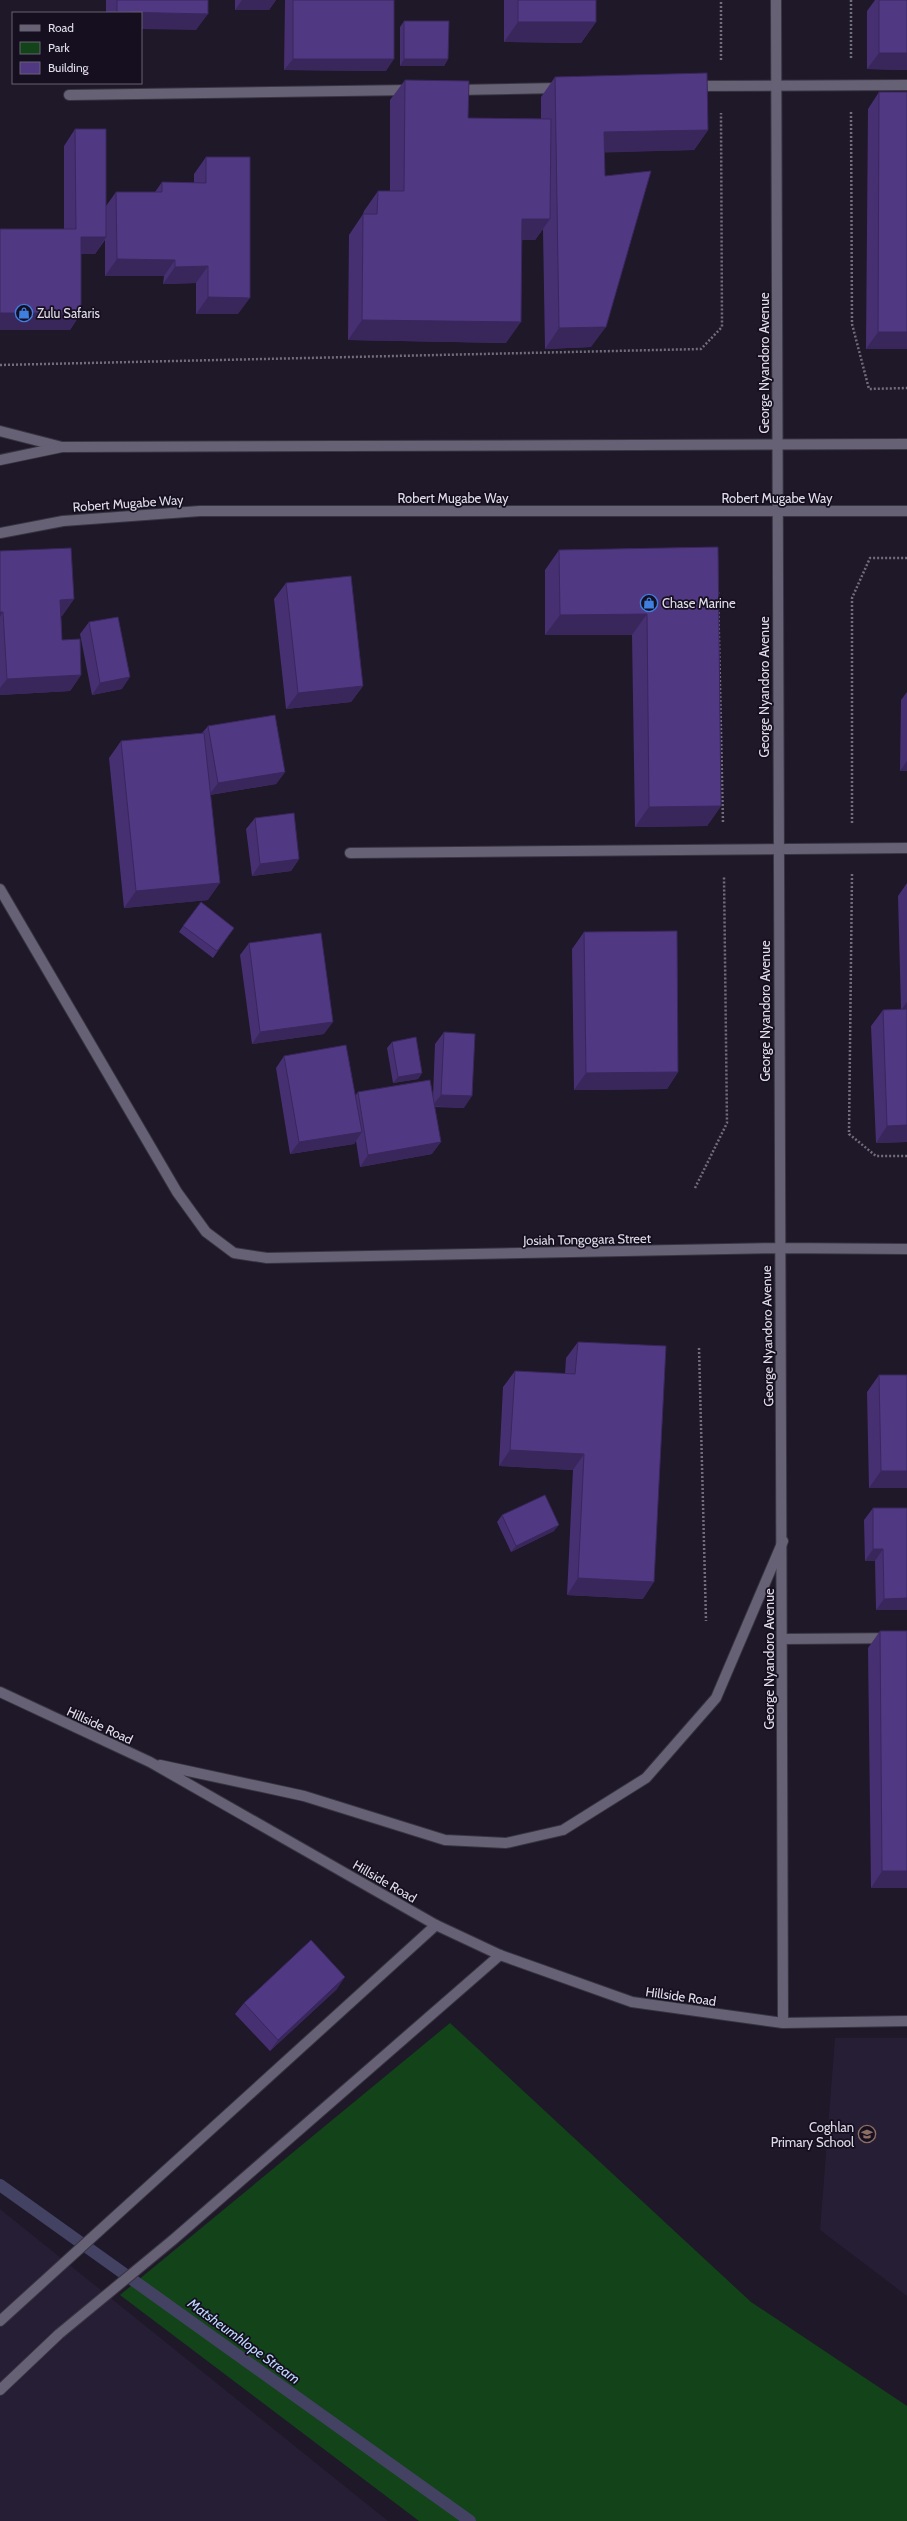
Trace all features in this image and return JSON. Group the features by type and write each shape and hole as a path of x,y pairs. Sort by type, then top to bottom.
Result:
{"street":[{"name":"George Nyandoro Avenue","path":"776,0 777,847 782,1541 783,2023"},
{"path":"681,86 907,86"},
{"path":"443,90 570,88"},
{"path":"69,95 419,90"},
{"path":"0,431 62,447"},
{"path":"0,460 62,447 907,444"},
{"name":"Robert Mugabe Way","path":"0,533 63,521 200,511 907,511"},
{"path":"350,853 777,847 907,848"},
{"name":"Josiah Tongogara Street","path":"0,889 177,1192 206,1232 234,1253 267,1258 779,1248 907,1249"},
{"path":"150,1762 304,1796 445,1840 506,1843 563,1830 646,1778 716,1698 782,1541"},
{"path":"782,1639 907,1638"},
{"name":"Hillside Road","path":"0,1692 150,1762 436,1925 500,1955 632,2002 783,2023 907,2022"},
{"path":"0,2321 436,1925"},
{"path":"0,2390 59,2334 174,2239 500,1955"}],"path":[{"path":"0,365 701,349 722,327 721,0"},
{"path":"851,0 852,324 869,388 907,388"},
{"path":"699,1348 706,1620"}],"shaded area":[{"name":"Coghlan Primary School","path":"835,2038 907,2038 907,2296 820,2230"},
{"path":"0,2209 388,2521 0,2521"}],"green space":[{"path":"450,2023 751,2302 907,2406 907,2521 419,2521 120,2295"}],"building":[{"path":"117,0 208,0 208,14 117,12"},
{"path":"293,0 394,0 394,59 293,59"},
{"path":"518,0 596,0 596,22 518,22"},
{"path":"879,0 907,0 907,53 879,53"},
{"path":"404,21 449,21 448,59 404,59"},
{"path":"707,73 708,130 604,132 605,176 651,171 606,327 559,328 555,77"},
{"path":"405,80 469,81 468,118 551,119 550,219 522,219 521,322 362,320 363,214 377,214 378,191 404,191"},
{"path":"879,92 907,92 907,332 878,332"},
{"path":"75,129 106,129 106,237 81,237 81,313 0,313 0,229 76,229"},
{"path":"206,157 250,157 250,298 208,297 208,266 175,267 175,260 117,259 116,192 162,192 162,182 206,183"},
{"path":"718,547 721,806 649,807 647,614 560,615 559,550"},
{"path":"71,548 74,599 60,600 62,640 80,639 81,675 7,679 3,612 0,612 0,551"},
{"path":"351,576 363,686 298,693 286,583"},
{"path":"118,617 130,677 100,683 89,622"},
{"path":"275,715 285,772 218,783 208,726"},
{"path":"204,733 220,883 136,891 121,741"},
{"path":"294,813 299,859 260,864 255,818"},
{"path":"201,902 234,928 217,951 183,926"},
{"path":"677,931 678,1072 586,1073 584,932"},
{"path":"321,933 333,1022 260,1032 249,943"},
{"path":"907,1009 907,1125 887,1126 883,1010"},
{"path":"444,1032 475,1034 472,1096 441,1095"},
{"path":"416,1037 422,1073 398,1077 392,1042"},
{"path":"346,1045 362,1132 299,1142 284,1056"},
{"path":"430,1080 441,1142 368,1155 358,1092"},
{"path":"578,1342 666,1346 654,1582 578,1578 584,1454 510,1450 515,1371 575,1374"},
{"path":"879,1375 907,1375 907,1471 881,1471"},
{"path":"545,1495 559,1525 516,1546 502,1515"},
{"path":"873,1508 907,1508 907,1598 884,1599 883,1549 873,1549"},
{"path":"880,1631 907,1631 907,1871 882,1871"},
{"path":"311,1940 345,1977 278,2040 244,2003"}],"waterway":[{"name":"Matsheumhlope Stream","path":"0,2185 470,2521"}],"place":[{"name":"Zulu Safaris","path":"24,313"},
{"name":"Chase Marine","path":"649,603"},
{"name":"Coghlan Primary School","path":"867,2134"}]}
